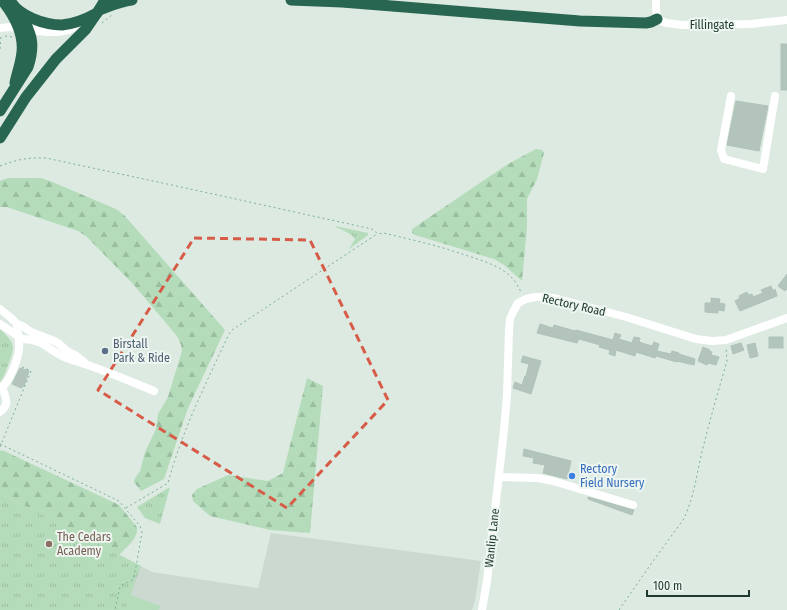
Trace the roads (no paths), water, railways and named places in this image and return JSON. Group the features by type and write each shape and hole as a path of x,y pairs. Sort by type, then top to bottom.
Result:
{"highway":[{"path":"0,138 26,97 56,59 86,29 95,13 105,0"},
{"path":"7,1 20,12 33,19 61,25 74,23 113,4 132,0"},
{"path":"291,0 342,2 580,21 646,23 657,19"},
{"path":"0,111 28,67 32,43 24,29 16,20 7,1"},
{"path":"20,12 24,29"}],"street":[{"path":"656,0 657,19"},
{"path":"0,28 10,27 46,32 58,32 69,30 79,25 95,13"},
{"name":"Fillingate","path":"657,19 666,23 682,25 751,24 787,20"},
{"path":"731,96 721,150 724,159 763,169 775,96"},
{"name":"Rectory Road","path":"500,465 507,395 510,319 518,303 534,297 558,299 696,339 712,341 726,340 787,318"},
{"path":"0,309 17,324 30,332 58,343 67,351 92,366"},
{"path":"0,324 30,343 44,349 50,349 68,359 92,366 154,391"},
{"path":"0,412 6,406 6,400 1,388 7,380 19,349 21,338 17,324"},
{"name":"Wanlip Lane","path":"482,610 488,575 500,465"},
{"path":"499,477 538,478 553,481 633,505"}],"place":[{"name":"Birstall Park & Ride","path":"105,351"},
{"name":"Rectory Field Nursery","path":"572,476"},
{"name":"The Cedars Academy","path":"49,544"}]}
